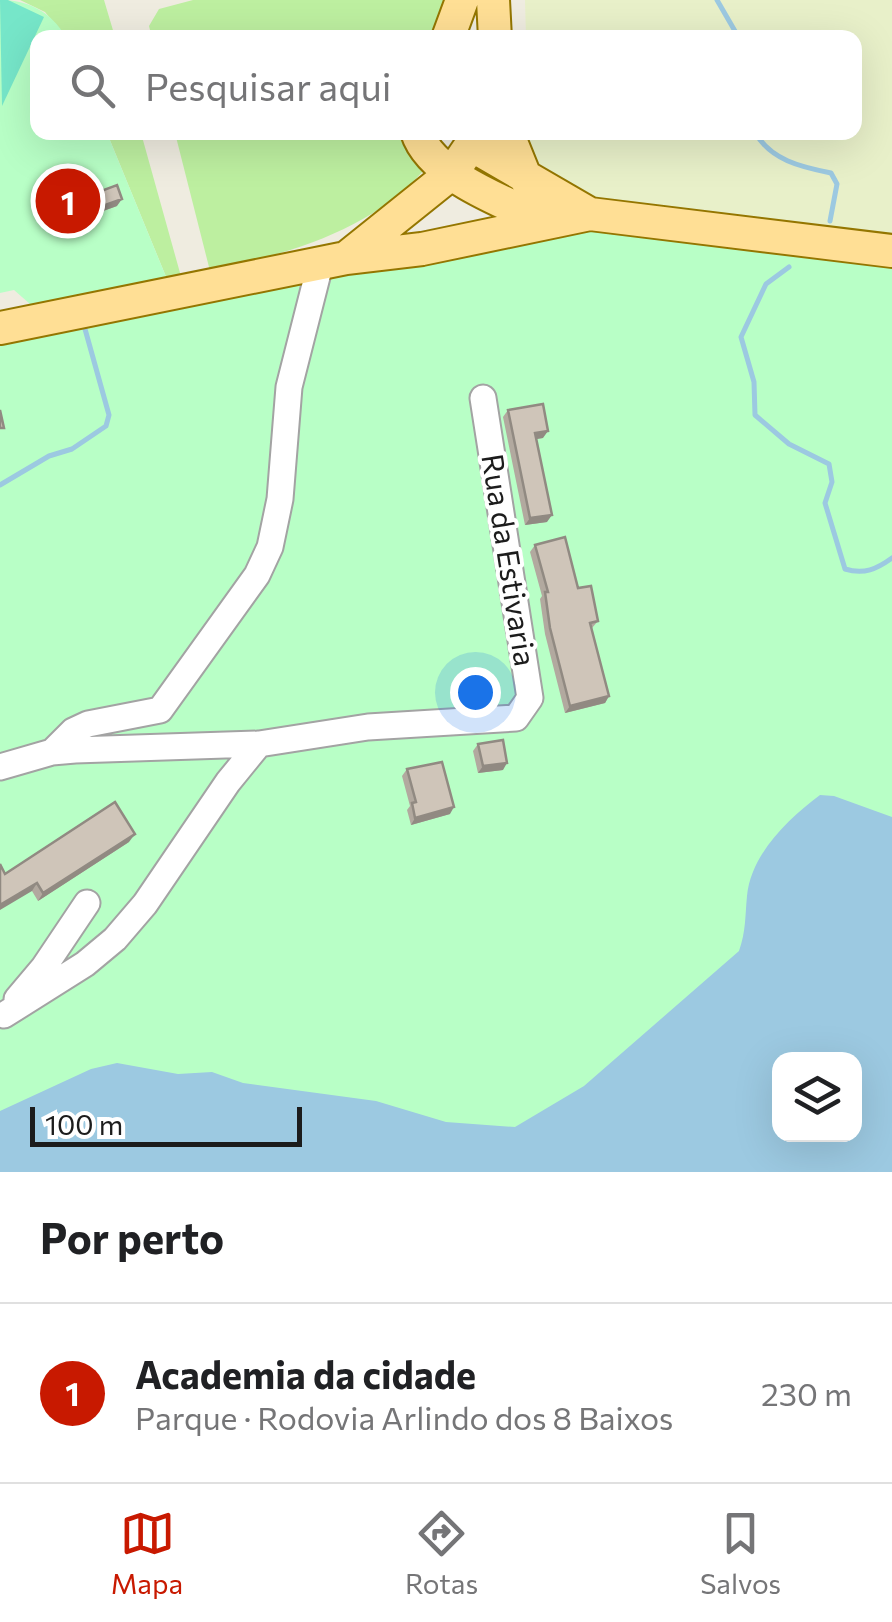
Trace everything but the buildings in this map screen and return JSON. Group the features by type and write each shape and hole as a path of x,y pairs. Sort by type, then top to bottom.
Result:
{"main road":[{"path":"451,30 462,0"},
{"path":"493,0 494,30"},
{"path":"421,140 429,156 452,173 545,222"},
{"path":"333,261 452,173 473,140"},
{"path":"475,140 526,179 590,214"},
{"path":"510,140 526,179"},
{"path":"0,328 590,214 892,251"}],"street":[{"path":"52,752 73,731 88,724 160,710 257,575 275,532 289,387 333,261"},
{"name":"Rua da Estivaria","path":"260,744 368,727 516,718 522,713 530,698 482,398"},
{"path":"0,767 52,752 260,744"},
{"path":"2,1016 85,964 115,939 260,744"},
{"path":"2,1016 44,968 87,903"}],"green space":[{"path":"0,0 38,9 60,30 30,30 30,140 110,140 169,284 38,311 14,290 0,293"},
{"path":"0,0 8,0 44,17 38,30 30,30 30,47 2,106"},
{"path":"20,0 104,0 113,30 60,30 45,12"},
{"path":"193,0 453,0 442,30 150,30 159,9"},
{"path":"525,0 892,0 892,249 604,202 568,190 531,164 525,140 862,140 862,30 526,30"},
{"path":"110,140 143,140 182,280 169,284"},
{"path":"177,140 407,140 423,171 378,210 297,248 210,271"},
{"path":"611,226 892,263 892,1172 0,1172 0,344 207,290"}],"water":[{"path":"820,795 834,796 892,817 892,1172 0,1172 0,1111 91,1069 117,1063 178,1074 212,1072 243,1083 376,1101 446,1122 515,1127 584,1086 739,951 750,881 763,852 784,826"}],"waterway":[{"path":"717,0 734,30"},
{"path":"760,140 778,156 831,173 837,184 830,221"},
{"path":"789,267 766,284 741,337 754,382 755,415 789,444 829,464 832,482 825,503 845,569 870,570 892,558"},
{"path":"0,485 49,456 72,449 106,426 109,415 85,329"}],"place":[{"name":"Academia da cidade","path":"68,201"}]}
